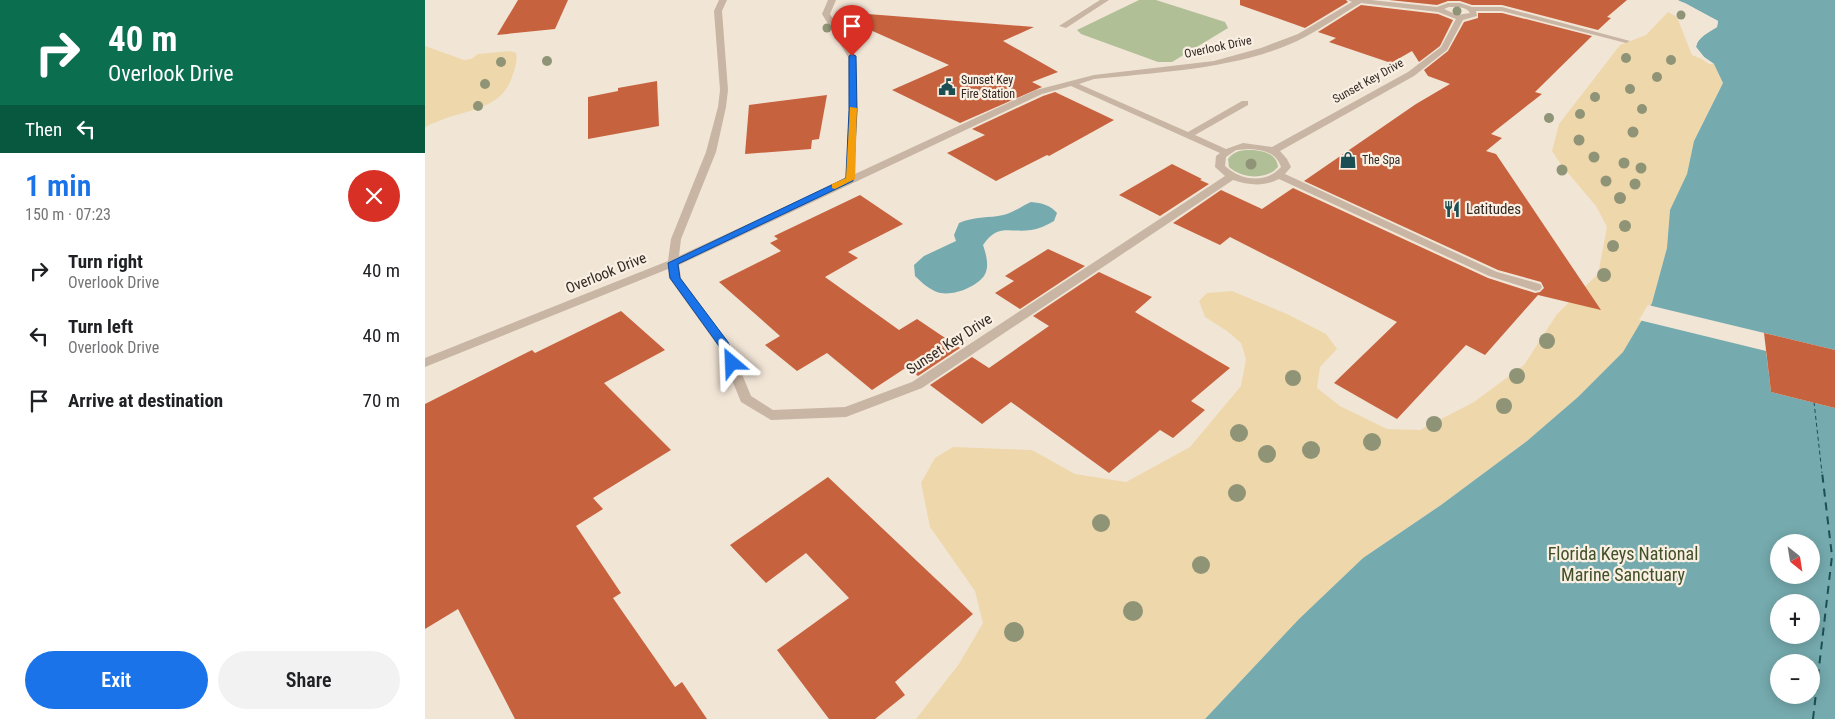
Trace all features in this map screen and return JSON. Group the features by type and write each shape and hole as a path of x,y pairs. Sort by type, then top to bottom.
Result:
{"lane":[{"name":"Sunset Key Drive","path":"723,0 718,11 724,90 722,107 711,152 676,239 673,263 675,278 724,345 746,399 771,415 846,412 917,385 1232,176"},
{"path":"832,0 826,14 852,56 853,110 850,179"},
{"path":"1063,26 1105,0"},
{"name":"Overlook Drive","path":"425,363 673,263 1039,92 1094,77 1151,72 1214,63 1264,50 1301,36 1355,1"},
{"path":"1355,1 1440,10 1447,15 1460,18 1474,14 1471,9"},
{"path":"1440,10 1440,8 1448,5 1460,5 1471,9 1502,9 1626,41"},
{"name":"Sunset Key Drive","path":"1273,151 1411,74 1444,48 1460,18"},
{"path":"1071,83 1226,152"},
{"path":"1188,135 1245,103"},
{"path":"1243,146 1253,146 1273,151 1283,158 1286,167 1279,175 1263,181 1252,181 1232,176 1220,167 1221,156 1226,152 1243,146"},
{"path":"1279,175 1493,274 1536,287"}],"green space":[{"path":"1139,0 1156,0 1225,22 1228,28 1172,62 1158,62 1081,34 1077,30"},
{"path":"1250,150 1272,155 1278,167 1267,174 1247,176 1229,167 1228,159 1233,154"}],"sand":[{"path":"1668,12 1677,17 1692,55 1714,64 1723,83 1694,141 1687,174 1670,210 1667,248 1652,303 1623,352 1578,397 1527,441 1441,505 1363,558 1299,619 1205,719 916,719 959,664 983,623 975,591 930,527 921,483 935,458 953,447 1032,450 1075,474 1126,482 1190,447 1241,386 1246,359 1241,343 1227,331 1205,317 1199,301 1207,293 1232,291 1287,314 1326,334 1337,349 1320,367 1317,388 1340,406 1387,429 1420,430 1474,402 1524,365 1557,314 1598,274 1607,227 1596,206 1562,166 1552,151 1559,124 1620,45 1646,35"},
{"path":"425,46 464,60 471,59 478,54 510,51 516,53 516,63 506,90 498,98 480,108 449,117 425,128"}],"water":[{"name":"Florida Keys National Marine Sanctuary","path":"1678,0 1835,0 1835,719 1205,719 1299,619 1363,558 1441,505 1527,441 1578,397 1623,352 1652,303 1667,248 1670,210 1687,174 1694,141 1723,83 1714,64 1704,57 1696,47 1701,38 1717,27 1718,21"},
{"path":"1031,202 1052,208 1057,213 1054,221 1043,227 1023,231 999,231 988,238 983,245 987,260 986,272 980,280 969,288 949,293 937,292 922,283 915,276 914,265 924,256 956,241 954,235 959,223 1007,214"}],"pier":[{"path":"1675,0 1685,3 1718,21 1717,27 1704,35 1697,42 1696,47 1704,57 1714,64 1709,64 1702,59 1694,47 1695,40 1715,25 1716,22"},
{"path":"1648,305 1835,350 1835,408 1771,392 1766,351 1639,320"}],"building":[{"path":"518,0 568,0 555,29 497,35"},
{"path":"1240,0 1346,0 1348,2 1305,28 1240,5"},
{"path":"1389,0 1627,0 1607,17 1611,18 1598,30 1502,5 1472,5 1460,1 1448,1 1437,5"},
{"path":"1361,5 1438,14 1453,20 1440,46 1419,62 1412,51 1391,63 1329,42 1336,38 1318,32"},
{"path":"842,12 1034,27 1003,41 1058,72 1032,82 1042,87 960,123 892,90 949,65 841,17"},
{"path":"1478,13 1502,13 1592,36 1535,92 1542,94 1491,134 1502,138 1486,151 1496,154 1601,310 1538,295 1485,355 1466,345 1397,419 1334,383 1397,322 1230,237 1220,245 1173,223 1221,190 1262,209 1293,188 1488,278 1535,293 1540,292 1544,288 1541,282 1498,270 1304,181 1416,104 1450,84 1428,76 1424,70 1448,51 1464,22 1478,18"},
{"path":"657,81 659,126 588,139 588,97 618,91 618,88"},
{"path":"1055,92 1114,120 1049,156 1047,155 996,181 947,153 985,135 972,129"},
{"path":"827,95 819,139 812,140 811,149 745,154 749,105"},
{"path":"1172,164 1209,184 1160,216 1119,195"},
{"path":"860,195 903,224 848,252 858,258 825,277 899,330 917,319 960,348 918,376 907,367 872,390 827,353 797,371 765,345 780,336 719,282 781,251 770,243 778,239 774,236"},
{"path":"1048,249 1085,266 1020,309 995,293 1014,281 1005,276"},
{"path":"1099,272 1152,297 1135,312 1230,368 1191,401 1205,410 1173,438 1160,430 1109,473 1011,402 982,424 930,385 972,357 989,368 1049,326 1033,316"},
{"path":"621,311 665,350 604,383 671,450 593,498 603,509 576,526 621,593 613,598 675,687 682,682 707,719 515,719 458,609 425,629 425,404 532,350 535,353"},
{"path":"1764,333 1835,350 1835,408 1771,392"},
{"path":"828,477 973,614 895,682 905,695 875,719 829,719 777,650 849,598 806,553 766,583 730,545"}],"ferry route":[{"path":"1814,402 1822,473"},
{"path":"1813,719 1832,556 1822,472"}],"slow traffic":[{"path":"835,186 850,179 853,108"}],"place":[{"name":"Sunset Key Fire Station","path":"947,87"},
{"name":"The Spa","path":"1348,160"},
{"name":"Latitudes","path":"1452,209"}],"route":[{"path":"732,363 724,345 675,278 673,263 850,179 853,110 852,56"}]}
